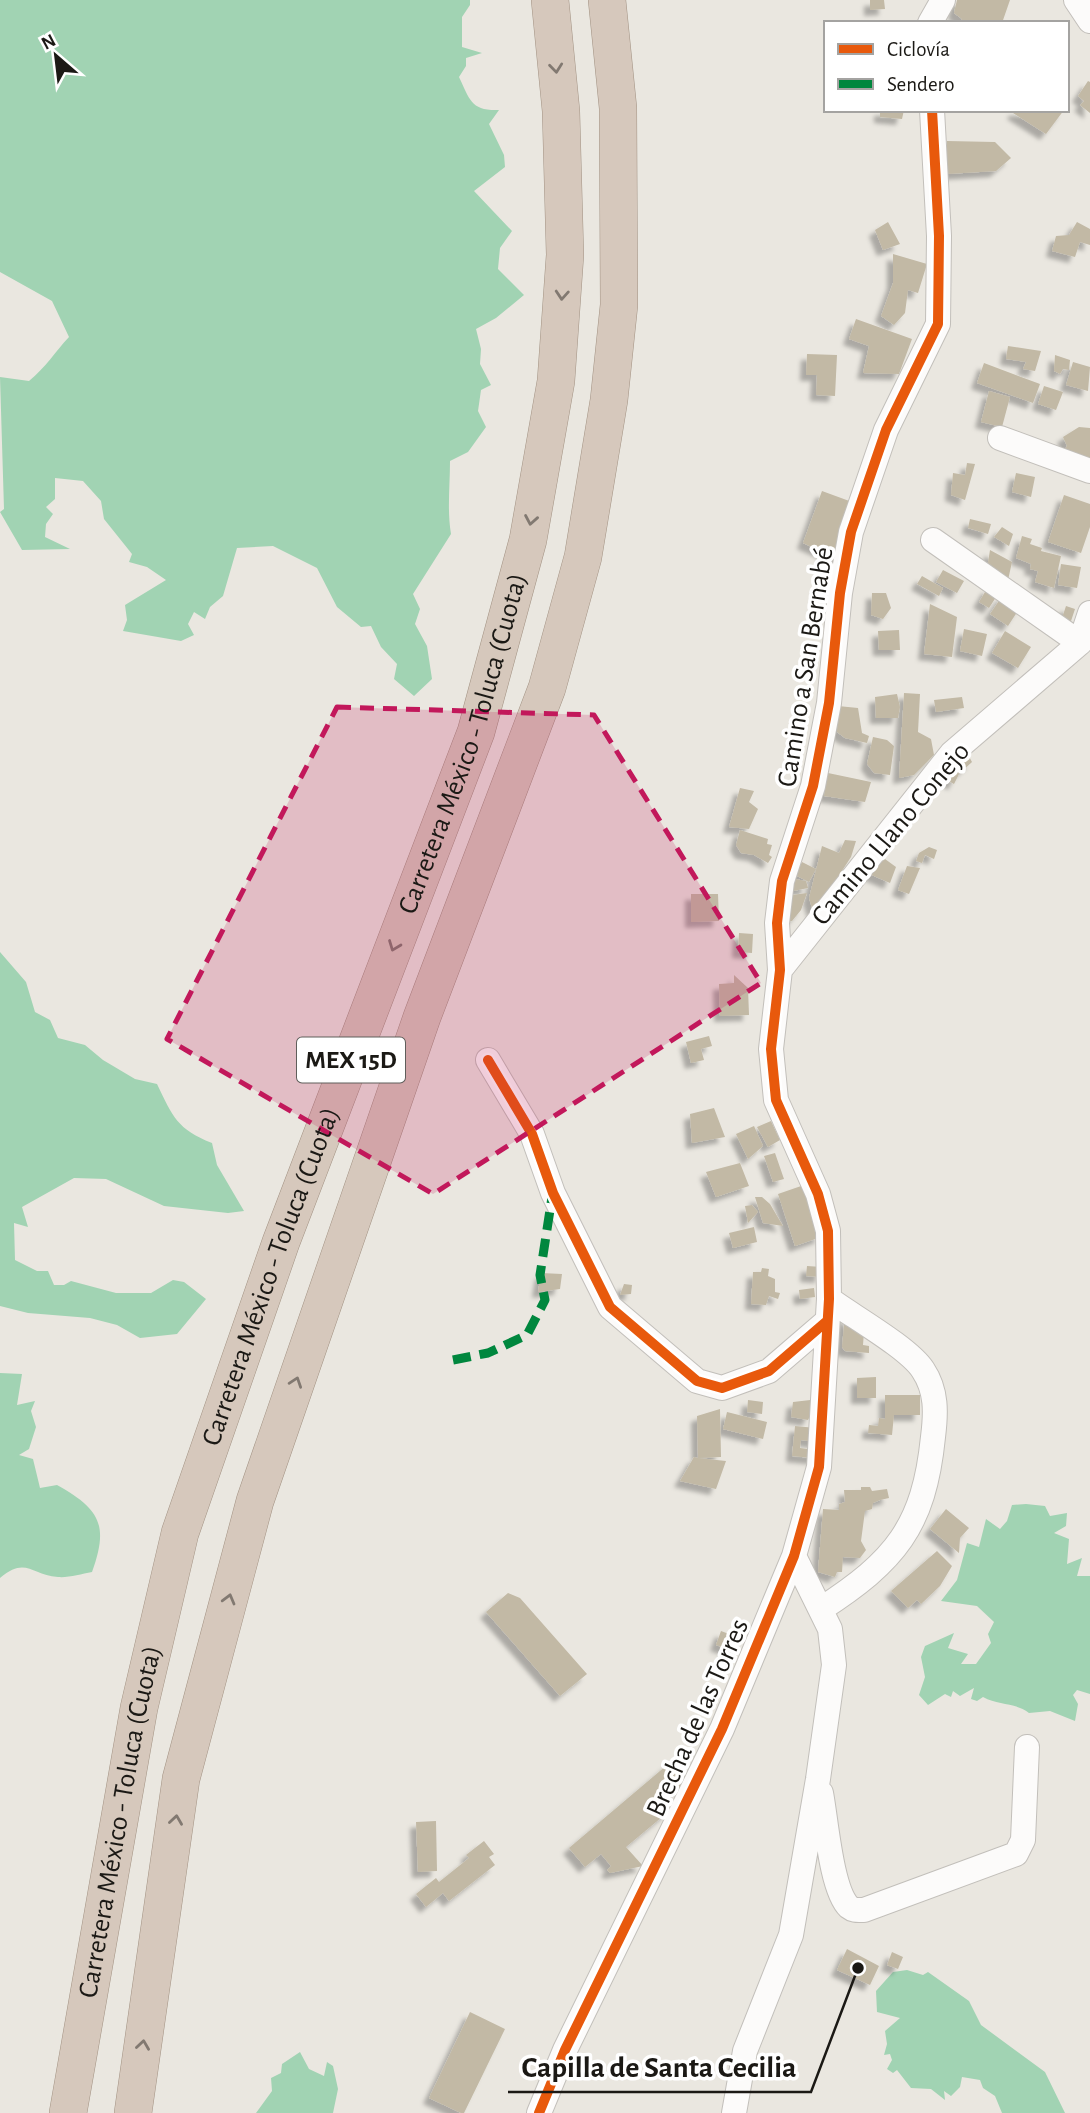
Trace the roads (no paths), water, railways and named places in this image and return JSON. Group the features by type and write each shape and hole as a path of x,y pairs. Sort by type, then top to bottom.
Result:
{"highway":[{"name":"Carretera México - Toluca (Cuota)","path":"68,2113 139,1708 180,1533 281,1242 476,732 528,540 556,381 565,256 561,111 550,0"},
{"name":"Carretera México - Toluca (Cuota)","path":"133,2113 181,1779 255,1501 422,1017 547,688 583,557 609,400 619,305 618,108 607,0"}],"street":[{"path":"924,0 928,21"},
{"path":"929,21 943,0"},
{"path":"1076,0 1090,20"},
{"name":"Camino a San Bernabé","path":"828,1310 828,1231 818,1194 776,1100 771,1049 780,970 777,923 782,881 813,786 831,691 840,593 851,532 886,430 938,324 939,236 932,112"},
{"path":"1000,438 1090,471"},
{"path":"933,540 1080,643 1090,613"},
{"name":"Camino Llano Conejo","path":"780,970 952,753 1080,643"},
{"path":"488,1060 532,1134 553,1193 610,1307 697,1381 722,1388 769,1371 828,1310 922,1368 935,1395 926,1487 899,1544 864,1581 821,1608"},
{"name":"Brecha de las Torres","path":"539,2113 565,2050 722,1729 794,1556 820,1466 828,1310"},
{"path":"734,2113 746,2051 791,1935 818,1779 835,1650 821,1608 794,1556"},
{"path":"818,1779 839,1887 848,1906 854,1910 864,1910 1016,1854 1023,1840 1027,1747"}],"place":[{"name":"Capilla de Santa Cecilia","path":"858,1968"}]}
